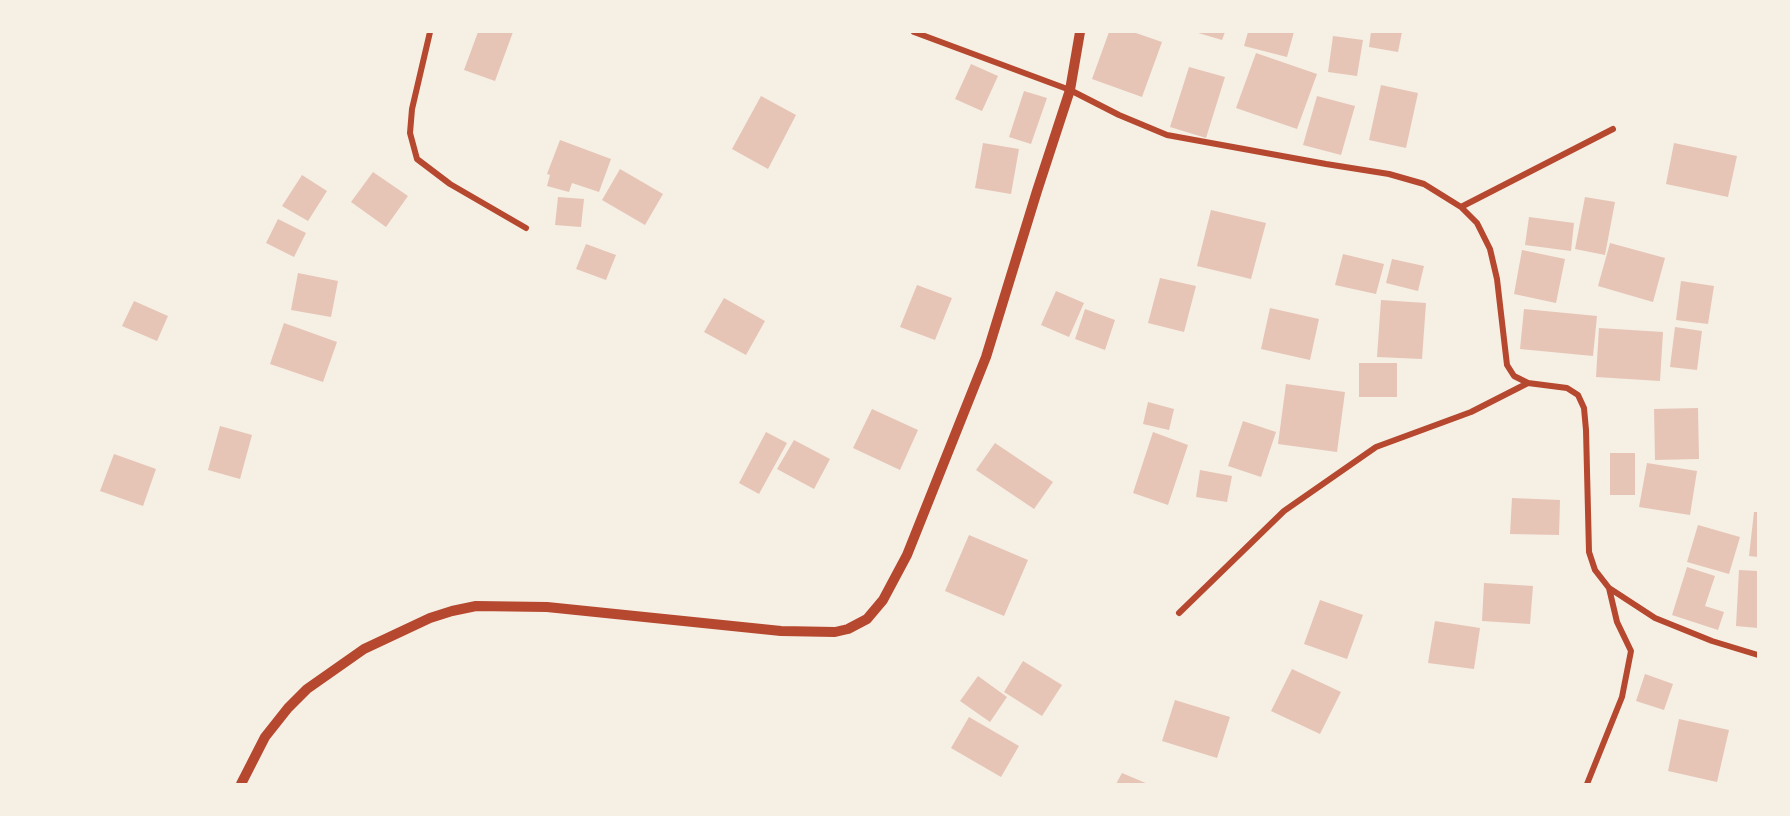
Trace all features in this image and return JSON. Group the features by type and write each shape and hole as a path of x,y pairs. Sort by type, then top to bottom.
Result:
{"street":[{"path":"430,32 412,109 410,133 417,159 450,184 526,228"},
{"path":"914,32 1070,90 1119,115 1167,135 1389,174 1424,184 1461,207 1477,223 1490,249 1497,279 1507,365 1514,376 1528,383 1567,388 1578,395 1584,408 1589,552 1595,570 1609,588 1655,618 1680,630 1758,655"},
{"path":"241,784 266,737 288,708 307,689 364,649 430,618 452,611 494,605 547,607 781,631 835,632 848,629 867,619 883,600 907,555 986,357 1070,90 1080,32"},
{"path":"1461,207 1613,129"},
{"path":"1179,613 1284,511 1376,447 1472,412 1528,383"},
{"path":"1587,784 1622,697 1631,651 1617,622 1609,588"}],"building":[{"path":"478,32 513,32 495,81 464,70"},
{"path":"1109,32 1133,32 1162,42 1142,97 1092,79"},
{"path":"1195,32 1225,32 1222,40"},
{"path":"1248,32 1294,32 1287,57 1244,46"},
{"path":"1371,32 1402,32 1398,52 1369,47"},
{"path":"1333,36 1363,40 1357,76 1328,72"},
{"path":"1256,53 1317,74 1297,129 1236,108"},
{"path":"971,64 998,76 982,111 955,99"},
{"path":"1189,67 1225,77 1206,138 1170,127"},
{"path":"1381,85 1418,93 1406,148 1369,140"},
{"path":"1024,91 1047,98 1031,144 1009,137"},
{"path":"761,96 796,115 768,169 732,149"},
{"path":"1317,96 1355,106 1341,155 1303,145"},
{"path":"560,140 611,159 599,192 572,183 569,192 547,186 550,175 547,174"},
{"path":"983,143 1019,149 1011,194 975,188"},
{"path":"1674,143 1737,156 1728,197 1666,184"},
{"path":"620,169 663,194 645,225 602,200"},
{"path":"373,172 408,196 386,227 351,202"},
{"path":"302,175 327,191 308,221 282,206"},
{"path":"558,197 584,199 581,227 555,225"},
{"path":"1585,197 1615,202 1605,255 1575,249"},
{"path":"1211,210 1266,223 1251,279 1197,266"},
{"path":"1529,217 1574,223 1571,251 1525,245"},
{"path":"278,219 306,233 294,257 266,243"},
{"path":"1610,243 1665,258 1653,302 1598,286"},
{"path":"586,244 616,255 606,280 576,269"},
{"path":"1522,250 1565,259 1556,303 1514,294"},
{"path":"1343,254 1384,264 1376,294 1335,285"},
{"path":"1392,259 1424,266 1418,291 1386,283"},
{"path":"298,273 338,281 331,317 291,310"},
{"path":"1160,278 1196,286 1184,332 1148,323"},
{"path":"1681,281 1714,286 1708,324 1676,320"},
{"path":"917,285 952,298 935,340 900,327"},
{"path":"1056,291 1084,303 1069,337 1041,325"},
{"path":"724,298 765,321 746,355 704,332"},
{"path":"1381,300 1426,303 1422,359 1377,357"},
{"path":"134,301 168,316 157,341 122,326"},
{"path":"1270,308 1319,319 1310,360 1261,349"},
{"path":"1085,309 1115,320 1105,350 1075,339"},
{"path":"1524,309 1597,316 1593,356 1520,349"},
{"path":"284,323 337,342 323,382 270,364"},
{"path":"1675,327 1702,331 1697,370 1670,367"},
{"path":"1599,328 1663,332 1660,381 1596,377"},
{"path":"1359,363 1397,363 1397,397 1359,397"},
{"path":"1286,384 1345,392 1337,452 1278,444"},
{"path":"1148,402 1174,409 1169,430 1143,424"},
{"path":"1698,408 1699,459 1655,460 1654,409"},
{"path":"872,409 918,430 900,470 853,448"},
{"path":"1243,421 1276,432 1261,477 1228,466"},
{"path":"220,426 252,435 240,479 208,470"},
{"path":"766,432 787,443 759,494 739,483"},
{"path":"1153,432 1188,445 1168,505 1133,493"},
{"path":"794,440 830,459 814,489 777,469"},
{"path":"995,443 1053,482 1034,509 976,470"},
{"path":"1610,453 1635,453 1635,495 1610,495"},
{"path":"114,454 156,469 143,506 100,491"},
{"path":"1647,463 1697,471 1690,515 1639,507"},
{"path":"1200,470 1232,476 1227,502 1196,497"},
{"path":"1512,498 1560,500 1559,535 1510,534"},
{"path":"1754,512 1758,512 1758,557 1749,556"},
{"path":"1698,525 1740,537 1729,574 1687,562"},
{"path":"969,535 1028,560 1004,616 945,591"},
{"path":"1687,567 1715,576 1705,606 1724,612 1718,630 1672,615"},
{"path":"1739,570 1758,571 1758,628 1736,626"},
{"path":"1484,583 1533,586 1530,624 1482,621"},
{"path":"1320,600 1363,615 1347,659 1304,644"},
{"path":"1435,621 1480,628 1474,669 1428,663"},
{"path":"1023,661 1062,685 1042,716 1004,692"},
{"path":"1292,669 1341,692 1320,734 1271,711"},
{"path":"1645,674 1673,684 1664,710 1636,701"},
{"path":"978,676 1007,697 990,722 960,701"},
{"path":"1175,700 1230,717 1217,758 1162,741"},
{"path":"969,717 1019,746 1001,777 951,748"},
{"path":"1679,719 1729,730 1717,782 1668,771"},
{"path":"1122,773 1148,784 1116,784"}]}
